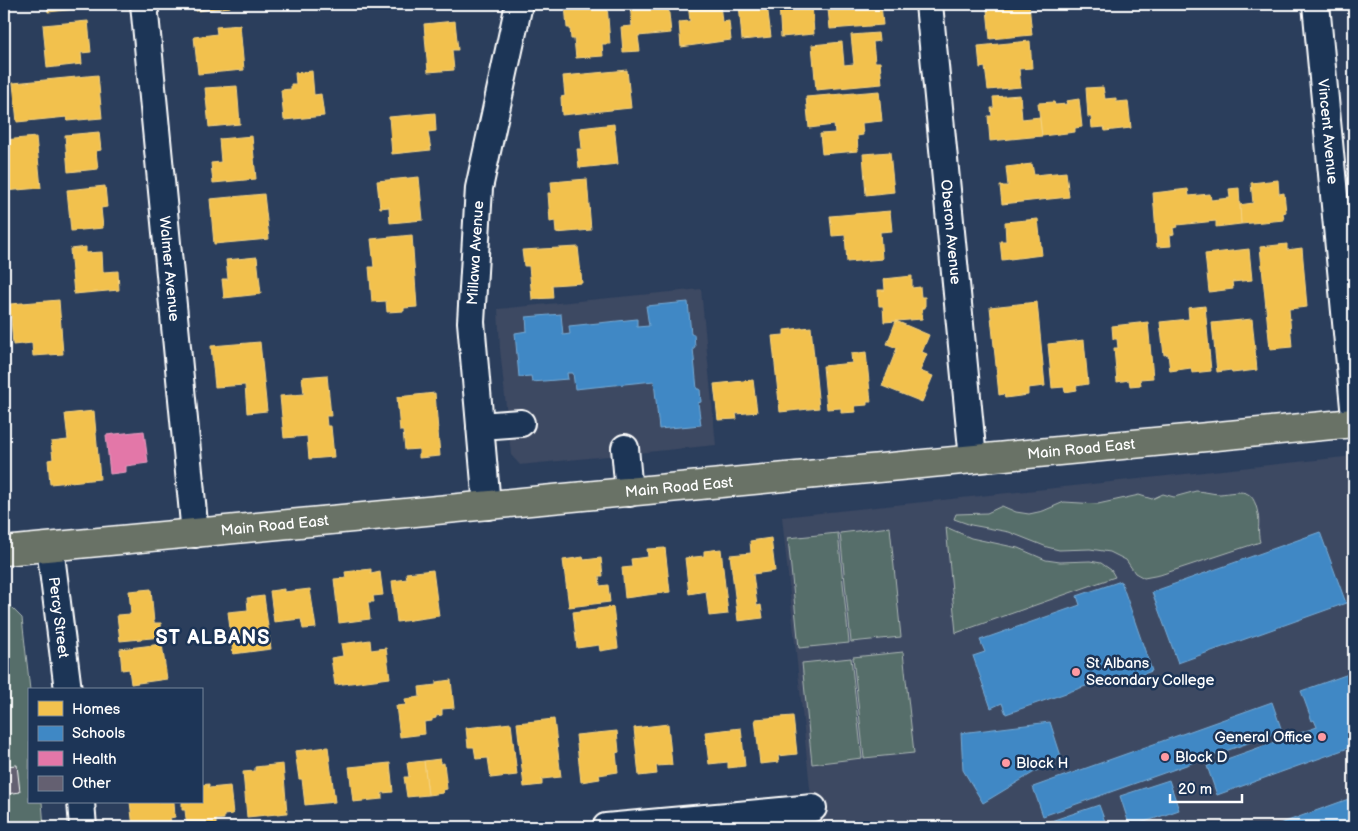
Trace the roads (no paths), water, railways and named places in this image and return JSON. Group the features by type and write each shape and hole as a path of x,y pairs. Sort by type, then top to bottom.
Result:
{"main road":[{"name":"Main Road East","path":"4,551 1354,423"}],"street":[{"name":"Walmer Avenue","path":"144,4 195,534"},
{"name":"Millawa Avenue","path":"487,506 471,322 479,188 519,4"},
{"name":"Oberon Avenue","path":"929,4 973,459"},
{"name":"Vincent Avenue","path":"1316,4 1354,407"},
{"path":"480,426 520,423"},
{"path":"625,448 629,493"},
{"name":"Percy Street","path":"50,547 68,688"},
{"path":"81,804 84,827"},
{"path":"606,827 646,826 813,808"}],"place":[{"name":"St Albans Secondary College","path":"1076,672"},
{"name":"General Office","path":"1322,737"},
{"name":"Block D","path":"1165,757"},
{"name":"Block H","path":"1006,763"}],"district":[{"name":"ST ALBANS","path":"213,637"}]}
